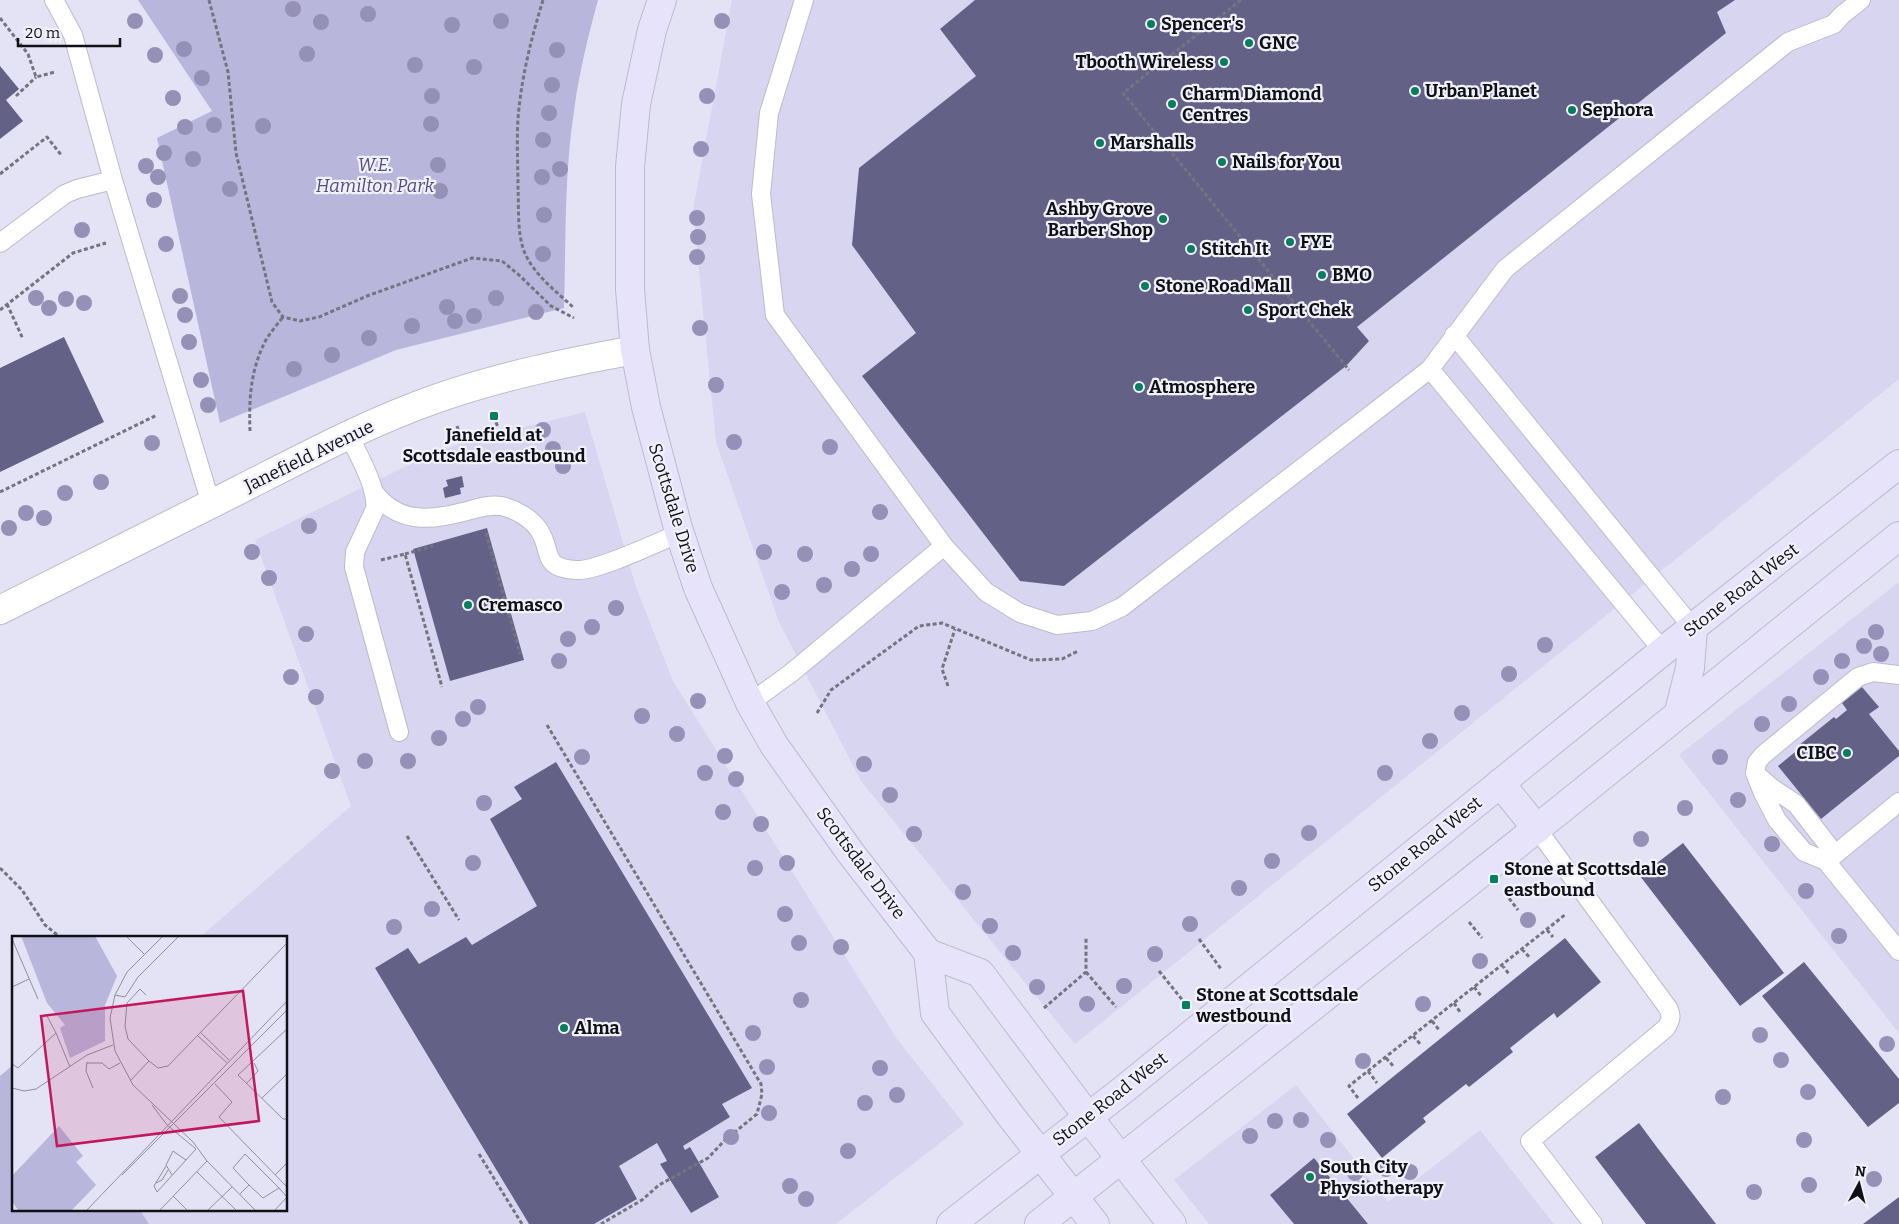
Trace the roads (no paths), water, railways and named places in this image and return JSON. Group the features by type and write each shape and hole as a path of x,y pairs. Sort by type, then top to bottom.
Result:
{"main road":[{"name":"Scottsdale Drive","path":"662,0 652,30 636,104 630,167 630,289 635,350 646,407 680,533 698,588 750,703 774,745 850,852 928,952"},
{"name":"Stone Road West","path":"952,1224 1088,1117 1663,651 1899,464"},
{"path":"1039,1224 1899,536"},
{"path":"1679,712 1690,668 1693,628"},
{"path":"1500,783 1536,828"},
{"path":"1095,1224 1040,1154 935,1013 928,952 980,973 1120,1160 1172,1224"}],"street":[{"name":"Janefield Avenue","path":"0,610 349,435 438,398 500,379 583,359 635,350"}],"lane":[{"path":"54,0 73,35 113,180 210,504"},
{"path":"804,0 769,114 761,194 775,315 944,546 986,592 1020,613 1058,625 1092,621 1122,607 1430,369 1504,269 1788,42 1834,24 1861,0"},
{"path":"0,242 65,194 113,180"},
{"path":"1454,335 1693,628"},
{"path":"1430,369 1663,651"},
{"path":"349,435 374,492 376,503 355,552 354,567 400,732"},
{"path":"374,492 392,511 419,517 438,518 490,506 501,506 522,514 540,530 551,561 557,566 578,571 595,567 680,533"},
{"path":"750,703 791,673 944,546"},
{"path":"1831,858 1804,852 1777,820 1755,773 1757,762 1762,755 1858,677 1873,672 1899,675"},
{"path":"1755,773 1772,788 1796,804 1831,858 1899,951"},
{"path":"1831,858 1899,802"},
{"path":"1536,828 1588,897 1668,1008 1671,1015 1666,1028 1530,1141 1593,1224"}],"place":[{"name":"Spencer's","path":"1151,24"},
{"name":"GNC","path":"1249,43"},
{"name":"Tbooth Wireless","path":"1224,62"},
{"name":"Urban Planet","path":"1415,91"},
{"name":"Charm Diamond Centres","path":"1172,104"},
{"name":"Sephora","path":"1572,110"},
{"name":"Marshalls","path":"1100,143"},
{"name":"Nails for You","path":"1222,162"},
{"name":"Ashby Grove Barber Shop","path":"1163,219"},
{"name":"FYE","path":"1290,242"},
{"name":"Stitch It","path":"1191,249"},
{"name":"BMO","path":"1322,275"},
{"name":"Stone Road Mall","path":"1145,286"},
{"name":"Sport Chek","path":"1248,310"},
{"name":"Atmosphere","path":"1139,387"},
{"name":"Janefield at Scottsdale eastbound","path":"494,416"},
{"name":"Cremasco","path":"468,605"},
{"name":"CIBC","path":"1847,753"},
{"name":"Stone at Scottsdale eastbound","path":"1494,879"},
{"name":"Stone at Scottsdale westbound","path":"1186,1005"},
{"name":"Alma","path":"564,1028"},
{"name":"South City Physiotherapy","path":"1310,1177"}],"park label":[{"name":"W.E. Hamilton Park","path":"375,175"}]}
